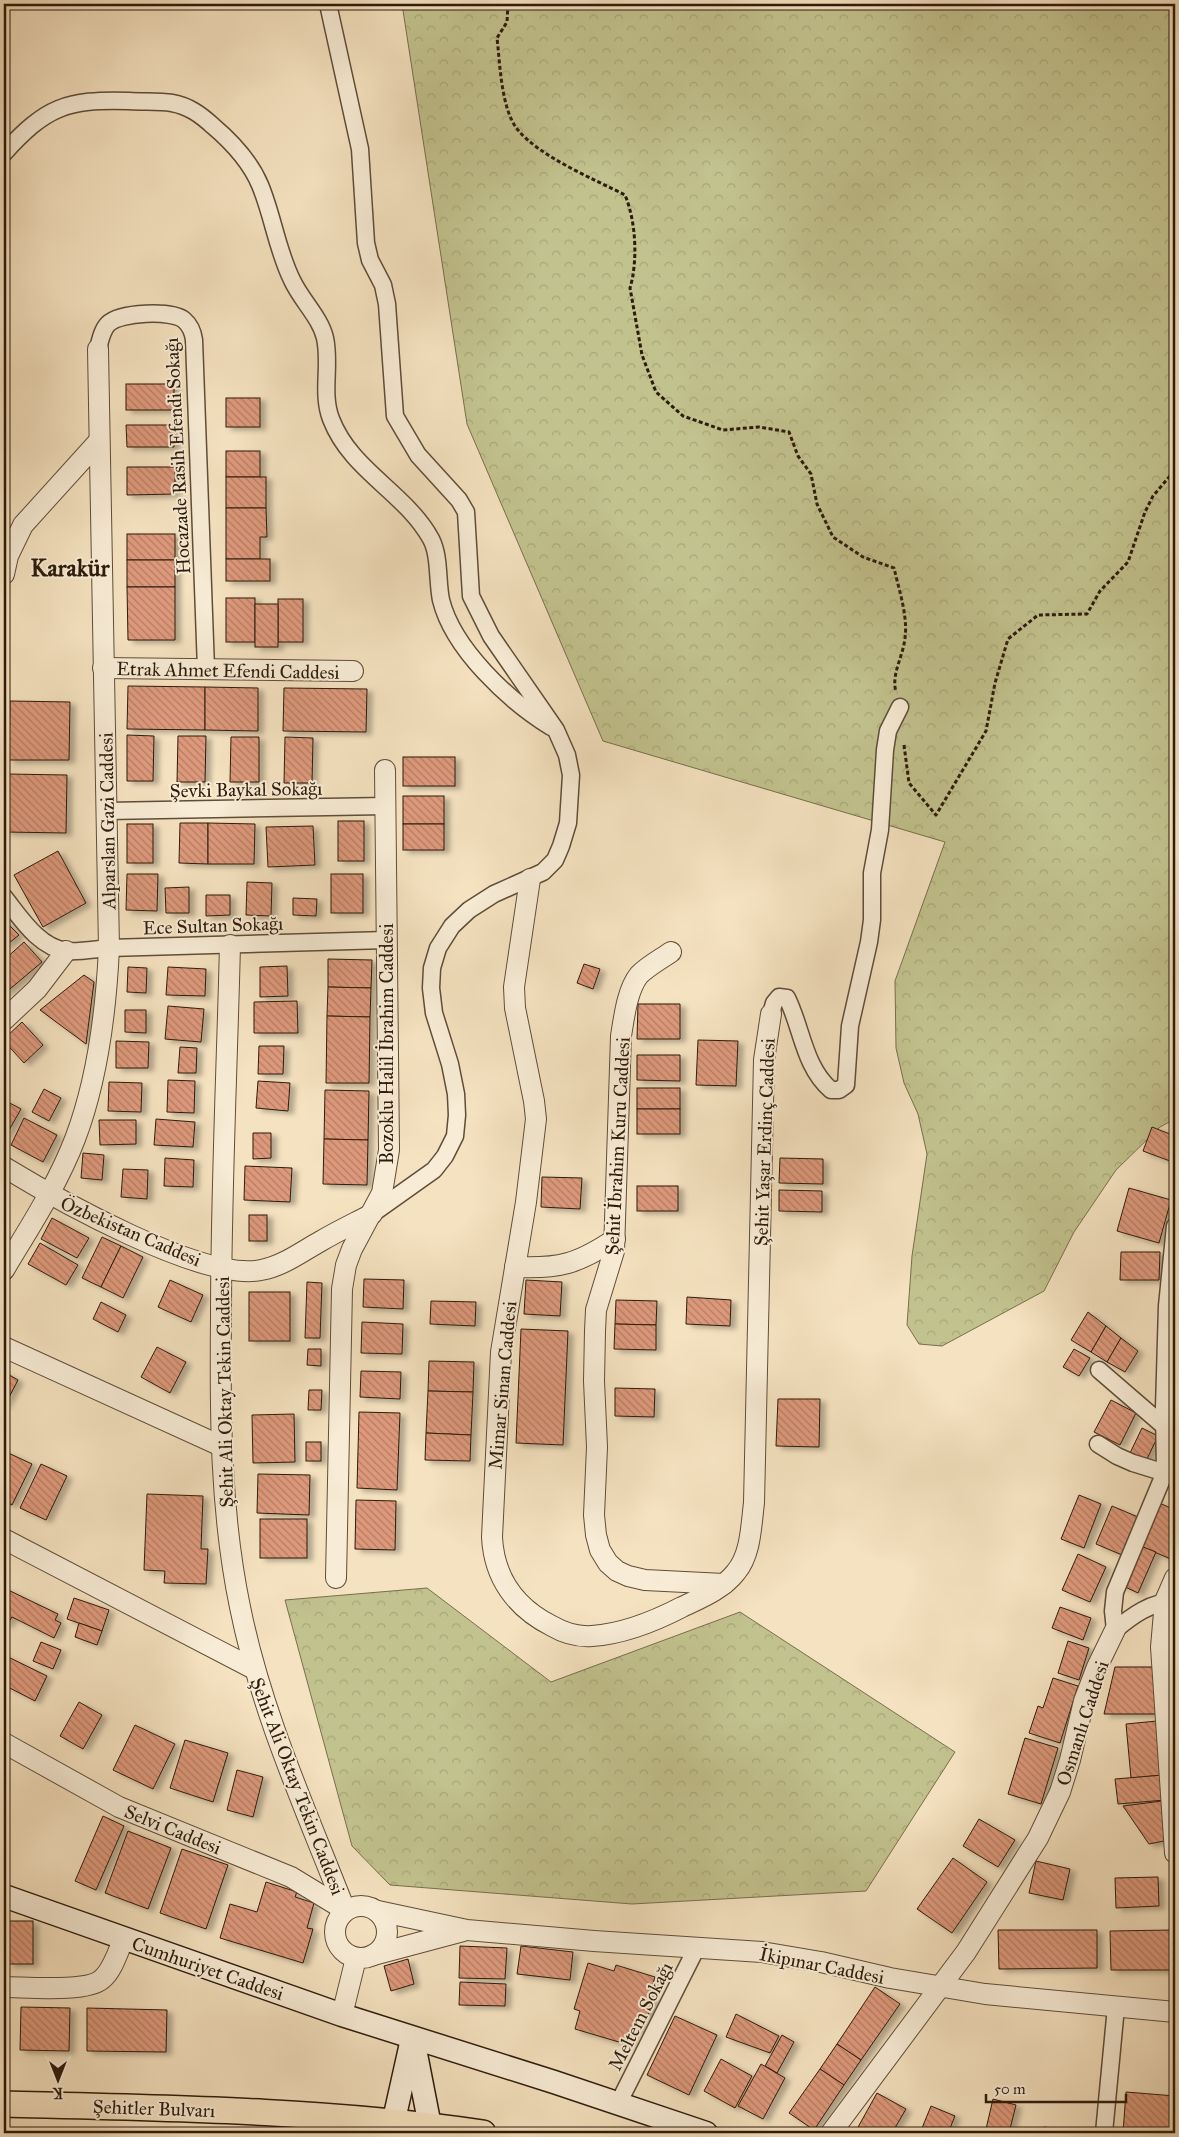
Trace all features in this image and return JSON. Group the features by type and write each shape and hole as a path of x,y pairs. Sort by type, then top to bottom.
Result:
{"main road":[{"name":"Cumhuriyet Caddesi","path":"4,1896 412,2039 706,2133"},
{"path":"391,2128 412,2039"},
{"path":"412,2039 430,2130"},
{"name":"Şehitler Bulvarı","path":"4,2104 169,2108 391,2128 483,2133"}],"street":[{"path":"328,4 360,149 366,242 370,260 383,285 387,304 395,416 418,455 453,492 466,512 471,596 491,636 556,730 567,755 571,775 571,802 568,823 562,846 555,860 544,872 494,894 469,910 452,926 438,948 432,968 431,988 434,1013 456,1094 455,1136 445,1156 434,1170 372,1214"},
{"path":"4,153 34,122 51,111 65,106 105,101 172,103 188,108 200,114 241,153 260,186 292,280 325,337 326,395 330,417 342,442 358,462 405,507 432,541 441,602 448,621 459,639 486,674 510,698 527,712 556,730"},
{"name":"Hocazade Rasih Efendi Sokağı","path":"98,349 102,334 109,323 120,317 143,314 170,315 183,319 192,329 194,340 206,669"},
{"name":"Alparslan Gazi Caddesi","path":"4,1270 49,1195 75,1140 90,1088 99,1044 107,987 109,948 98,349"},
{"path":"4,574 8,556 23,525 99,441"},
{"name":"Etrak Ahmet Efendi Caddesi","path":"103,668 353,671"},
{"name":"Şehit Yaşar Erdinç Caddesi","path":"724,1584 736,1572 744,1558 754,1503 764,1060 771,1014 774,1003 779,997 787,998 793,1010 810,1062 821,1082 831,1090 839,1090 846,1085 850,1026 870,942 872,873 880,830 884,750 888,731 900,707"},
{"name":"Bozoklu Halil İbrahim Caddesi","path":"336,1578 342,1289 346,1265 352,1249 382,1193 389,1150 386,770"},
{"name":"Şevki Baykal Sokağı","path":"107,811 386,806"},
{"name":"Mimar Sinan Caddesi","path":"530,879 514,987 515,1008 536,1119 526,1202 501,1352 492,1537 493,1553 504,1583 525,1609 545,1623 561,1631 591,1636 639,1625 664,1616 724,1584"},
{"name":"Ece Sultan Sokağı","path":"4,897 33,932 50,946 66,951 109,948 387,940"},
{"name":"Şehit Ali Oktay Tekin Caddesi","path":"230,945 221,1268 221,1446 231,1554 239,1606 254,1669 269,1717 345,1910"},
{"path":"4,1020 37,989 66,951"},
{"name":"Şehit İbrahim Kuru Caddesi","path":"671,952 638,976 625,1014 621,1036 618,1084 615,1239 608,1272 596,1310 594,1381 597,1448 594,1516 596,1536 600,1550 608,1563 617,1571 628,1576 655,1581 724,1584"},
{"name":"Özbekistan Caddesi","path":"4,1167 49,1195 120,1230 184,1257 221,1268 258,1271 278,1266 372,1214"},
{"name":"Osmanlı Caddesi","path":"831,2133 940,1987 1014,1878 1038,1838 1060,1792 1070,1760 1084,1701 1097,1667 1115,1630 1113,1611 1115,1592 1170,1474 1165,1427 1168,1306 1175,1226"},
{"path":"514,1267 552,1268 568,1264 598,1250 615,1239"},
{"path":"4,1347 221,1446"},
{"path":"1099,1370 1165,1427"},
{"path":"1098,1444 1133,1463 1170,1474"},
{"path":"4,1539 254,1669"},
{"path":"1175,1578 1161,1647 1175,1853"},
{"path":"1115,1630 1136,1613 1170,1601"},
{"name":"Selvi Caddesi","path":"4,1743 119,1808 291,1877 313,1888 345,1910"},
{"path":"342,2015 365,1956 385,1942 387,1934 387,1926 378,1911 362,1905 345,1910 335,1924 336,1942 340,1949 365,1956"},
{"name":"İkipınar Caddesi","path":"378,1911 467,1930 594,1941 762,1952 940,1987 1029,1999 1175,2012"},
{"name":"İkipınar Caddesi","path":"365,1956 467,1930"},
{"path":"4,1987 80,1987 95,1985 107,1973 124,1938"},
{"name":"Meltem Sokağı","path":"618,2104 697,1947"},
{"path":"1104,2133 1116,2007"}],"path":[{"path":"508,4 507,22 497,38 507,108 517,130 538,147 581,175 625,195 631,209 632,229 635,239 633,278 630,288 642,355 656,392 683,416 723,430 759,427 789,432 798,456 811,474 818,504 832,537 863,557 894,568 902,602 905,637 894,683 900,707 909,783 936,815 986,731 995,683 1008,639 1038,615 1087,614 1100,591 1128,562 1145,512 1153,496 1175,470"}],"green space":[{"path":"402,4 1175,4 1175,1119 1160,1127 1116,1170 1074,1232 1044,1291 942,1346 919,1344 907,1325 912,1256 927,1154 918,1114 904,1083 896,1048 895,981 945,842 603,741 467,424"},
{"path":"427,1588 551,1682 740,1612 955,1752 866,1891 632,1904 390,1885 352,1846 285,1600"}],"building":[{"path":"126,384 174,384 174,410 126,410"},
{"path":"226,398 260,398 260,427 226,427"},
{"path":"126,425 174,425 174,447 127,447"},
{"path":"226,451 260,451 260,477 226,477"},
{"path":"127,467 175,467 175,494 127,495"},
{"path":"226,477 266,477 266,508 226,508"},
{"path":"226,508 266,508 267,537 260,537 260,559 226,559"},
{"path":"127,534 175,534 175,560 127,560"},
{"path":"226,559 270,559 270,581 226,581"},
{"path":"127,560 175,560 175,587 127,587"},
{"path":"127,587 175,587 175,640 128,640"},
{"path":"226,598 255,598 255,642 226,642"},
{"path":"278,599 303,599 303,642 278,642"},
{"path":"255,604 278,604 278,647 255,647"},
{"path":"128,686 205,687 205,730 127,729"},
{"path":"205,687 258,688 258,731 205,730"},
{"path":"284,688 367,689 366,732 283,731"},
{"path":"10,701 70,702 69,760 9,760"},
{"path":"127,735 154,736 153,781 127,781"},
{"path":"178,736 206,736 205,782 177,782"},
{"path":"231,737 259,737 259,782 230,782"},
{"path":"285,737 313,738 312,783 284,783"},
{"path":"403,757 455,757 455,786 403,786"},
{"path":"7,774 67,775 66,833 6,832"},
{"path":"403,796 444,796 444,824 403,824"},
{"path":"338,821 364,821 364,861 338,861"},
{"path":"180,823 208,823 208,864 179,863"},
{"path":"208,823 255,824 254,864 208,864"},
{"path":"127,824 153,824 153,863 127,863"},
{"path":"403,824 444,824 444,850 403,850"},
{"path":"313,826 315,865 268,867 266,827"},
{"path":"58,851 86,903 43,927 14,875"},
{"path":"127,874 158,874 157,911 126,910"},
{"path":"331,874 363,874 363,913 331,913"},
{"path":"247,882 272,883 271,916 246,915"},
{"path":"189,887 189,913 166,913 165,888"},
{"path":"206,895 230,895 230,915 206,916"},
{"path":"293,898 317,899 316,916 293,915"},
{"path":"4,920 19,935 4,947"},
{"path":"24,942 42,962 4,994 4,960"},
{"path":"328,959 372,960 371,988 328,987"},
{"path":"584,964 600,969 593,989 577,983"},
{"path":"287,966 288,996 260,997 260,967"},
{"path":"128,967 147,968 146,993 127,992"},
{"path":"168,967 206,969 205,996 166,995"},
{"path":"84,975 94,982 86,1044 40,1010"},
{"path":"328,987 371,988 370,1017 327,1016"},
{"path":"297,1001 298,1033 254,1033 254,1002"},
{"path":"638,1004 680,1004 680,1039 637,1039"},
{"path":"168,1006 204,1009 201,1042 165,1039"},
{"path":"125,1010 146,1010 146,1033 125,1032"},
{"path":"327,1016 370,1017 369,1083 326,1083"},
{"path":"22,1022 43,1045 24,1063 4,1041"},
{"path":"698,1040 738,1041 736,1086 696,1085"},
{"path":"116,1041 149,1042 148,1068 116,1068"},
{"path":"259,1046 284,1046 283,1074 258,1074"},
{"path":"180,1047 197,1048 196,1073 178,1073"},
{"path":"637,1055 680,1055 680,1081 637,1080"},
{"path":"168,1080 195,1081 194,1113 167,1112"},
{"path":"258,1081 290,1083 288,1111 256,1108"},
{"path":"109,1082 142,1083 141,1112 108,1111"},
{"path":"637,1088 680,1088 680,1109 637,1109"},
{"path":"44,1089 61,1098 49,1121 32,1112"},
{"path":"325,1090 369,1091 368,1140 324,1139"},
{"path":"4,1100 21,1109 4,1139"},
{"path":"637,1109 680,1109 680,1134 637,1134"},
{"path":"24,1118 57,1135 43,1162 11,1145"},
{"path":"156,1119 195,1122 193,1147 154,1145"},
{"path":"99,1120 136,1120 136,1144 100,1145"},
{"path":"1152,1127 1175,1136 1175,1148 1170,1161 1143,1151"},
{"path":"253,1133 271,1133 271,1158 253,1159"},
{"path":"324,1139 368,1140 367,1185 323,1184"},
{"path":"83,1153 104,1155 102,1180 81,1178"},
{"path":"165,1158 194,1160 193,1187 164,1186"},
{"path":"780,1158 823,1159 823,1184 779,1183"},
{"path":"245,1166 292,1168 290,1202 244,1200"},
{"path":"123,1169 148,1170 147,1199 121,1197"},
{"path":"542,1177 582,1178 580,1209 541,1207"},
{"path":"637,1186 678,1186 678,1211 637,1211"},
{"path":"1129,1188 1171,1200 1159,1243 1117,1231"},
{"path":"779,1190 822,1191 822,1212 779,1211"},
{"path":"249,1215 267,1215 267,1241 249,1241"},
{"path":"52,1218 89,1238 77,1258 41,1239"},
{"path":"102,1237 121,1246 101,1287 82,1278"},
{"path":"40,1243 78,1265 66,1285 28,1264"},
{"path":"121,1246 143,1257 123,1298 101,1287"},
{"path":"1121,1252 1160,1252 1159,1280 1120,1280"},
{"path":"364,1279 404,1280 403,1309 363,1307"},
{"path":"170,1280 203,1295 191,1322 158,1307"},
{"path":"526,1280 562,1282 560,1316 524,1314"},
{"path":"307,1282 322,1283 320,1338 305,1338"},
{"path":"249,1292 290,1292 290,1341 249,1341"},
{"path":"687,1297 731,1300 730,1326 686,1324"},
{"path":"1175,1299 1175,1346 1170,1345"},
{"path":"616,1300 657,1301 656,1325 615,1324"},
{"path":"431,1301 476,1302 475,1326 430,1324"},
{"path":"101,1302 126,1315 118,1332 93,1319"},
{"path":"1088,1312 1106,1326 1091,1352 1071,1340"},
{"path":"362,1322 403,1324 402,1354 361,1353"},
{"path":"615,1324 656,1325 656,1350 614,1349"},
{"path":"1106,1326 1121,1338 1107,1362 1091,1352"},
{"path":"521,1329 568,1331 563,1445 516,1443"},
{"path":"1121,1338 1138,1351 1125,1372 1107,1362"},
{"path":"157,1347 186,1362 170,1393 141,1377"},
{"path":"308,1349 321,1349 321,1366 307,1365"},
{"path":"1074,1349 1090,1358 1079,1376 1063,1367"},
{"path":"429,1361 474,1362 473,1392 428,1391"},
{"path":"361,1371 401,1372 400,1399 360,1397"},
{"path":"4,1372 18,1380 4,1407"},
{"path":"615,1388 655,1389 654,1417 615,1416"},
{"path":"309,1390 322,1390 321,1410 308,1410"},
{"path":"428,1391 473,1392 471,1435 426,1433"},
{"path":"778,1399 820,1399 819,1447 776,1446"},
{"path":"1111,1400 1136,1413 1120,1445 1094,1432"},
{"path":"359,1412 400,1413 397,1490 357,1488"},
{"path":"294,1414 295,1462 253,1463 252,1415"},
{"path":"1142,1428 1158,1436 1146,1461 1130,1453"},
{"path":"426,1433 471,1435 470,1461 425,1460"},
{"path":"306,1442 321,1442 321,1461 306,1461"},
{"path":"4,1451 32,1464 12,1505 4,1501"},
{"path":"41,1464 67,1476 46,1520 20,1508"},
{"path":"258,1474 310,1475 309,1515 257,1513"},
{"path":"147,1494 203,1496 201,1549 208,1549 206,1584 164,1583 165,1571 144,1570"},
{"path":"1079,1495 1101,1504 1084,1548 1061,1539"},
{"path":"356,1500 396,1501 395,1550 355,1549"},
{"path":"1157,1502 1175,1510 1175,1555 1173,1560 1138,1545"},
{"path":"1112,1506 1138,1517 1122,1555 1096,1544"},
{"path":"260,1519 307,1519 307,1558 260,1558"},
{"path":"1138,1545 1156,1552 1138,1593 1121,1585"},
{"path":"1078,1554 1106,1567 1090,1602 1062,1590"},
{"path":"4,1588 58,1614 55,1620 61,1623 54,1638 12,1617 7,1625 4,1623"},
{"path":"74,1598 109,1610 102,1631 67,1619"},
{"path":"1060,1607 1091,1618 1083,1640 1052,1628"},
{"path":"79,1623 102,1631 97,1645 75,1637"},
{"path":"1068,1641 1089,1648 1079,1680 1058,1673"},
{"path":"41,1642 61,1650 53,1669 33,1661"},
{"path":"4,1655 47,1676 35,1701 4,1685"},
{"path":"1115,1667 1154,1667 1158,1714 1104,1714"},
{"path":"1174,1667 1175,1704 1172,1704"},
{"path":"1053,1678 1078,1686 1060,1743 1029,1733 1038,1706 1043,1708"},
{"path":"79,1702 102,1715 83,1749 60,1736"},
{"path":"1157,1721 1163,1775 1131,1778 1126,1724"},
{"path":"135,1725 175,1744 153,1789 113,1770"},
{"path":"1025,1738 1058,1748 1041,1804 1008,1794"},
{"path":"185,1740 228,1753 213,1802 170,1788"},
{"path":"237,1770 263,1777 253,1817 227,1810"},
{"path":"1163,1775 1165,1800 1118,1804 1115,1779"},
{"path":"1162,1801 1164,1841 1149,1844 1123,1806"},
{"path":"103,1816 124,1826 96,1890 75,1881"},
{"path":"979,1819 1015,1840 998,1867 963,1846"},
{"path":"128,1831 171,1848 148,1909 105,1893"},
{"path":"182,1849 228,1865 206,1929 160,1913"},
{"path":"953,1858 987,1882 952,1933 917,1909"},
{"path":"1036,1861 1070,1869 1063,1900 1029,1893"},
{"path":"1158,1877 1159,1906 1116,1908 1115,1878"},
{"path":"266,1882 297,1892 295,1897 314,1903 307,1928 313,1929 303,1963 220,1938 230,1904 257,1912"},
{"path":"8,1921 33,1921 33,1964 8,1964"},
{"path":"998,1930 1097,1930 1097,1968 999,1969"},
{"path":"1172,1930 1173,1970 1111,1970 1110,1931"},
{"path":"460,1946 507,1948 505,1979 459,1978"},
{"path":"521,1946 573,1952 570,1980 517,1974"},
{"path":"408,1959 414,1984 391,1991 384,1966"},
{"path":"588,1963 614,1971 616,1965 655,1977 649,1996 653,1997 648,2016 643,2014 638,2031 633,2029 629,2045 575,2029 580,2011 574,2009"},
{"path":"460,1982 506,1984 505,2006 459,2005"},
{"path":"875,1987 900,2004 861,2060 837,2044"},
{"path":"21,2007 70,2008 69,2051 20,2050"},
{"path":"87,2008 167,2010 166,2052 87,2051"},
{"path":"736,2014 779,2036 770,2053 726,2037"},
{"path":"675,2016 717,2035 689,2095 647,2075"},
{"path":"782,2035 794,2042 777,2073 765,2066"},
{"path":"837,2044 861,2060 844,2085 820,2069"},
{"path":"721,2059 752,2076 735,2108 704,2091"},
{"path":"761,2064 785,2078 763,2119 738,2106"},
{"path":"820,2069 844,2085 814,2130 789,2113"},
{"path":"1126,2092 1175,2096 1175,2133 1123,2133"},
{"path":"877,2093 906,2109 892,2133 864,2133 857,2129"},
{"path":"993,2099 1016,2105 1009,2133 986,2129"},
{"path":"931,2106 955,2116 948,2133 920,2133"},
{"path":"1044,2127 1084,2133 1043,2133"}],"district":[{"name":"Karakür","path":"70,568"}]}
